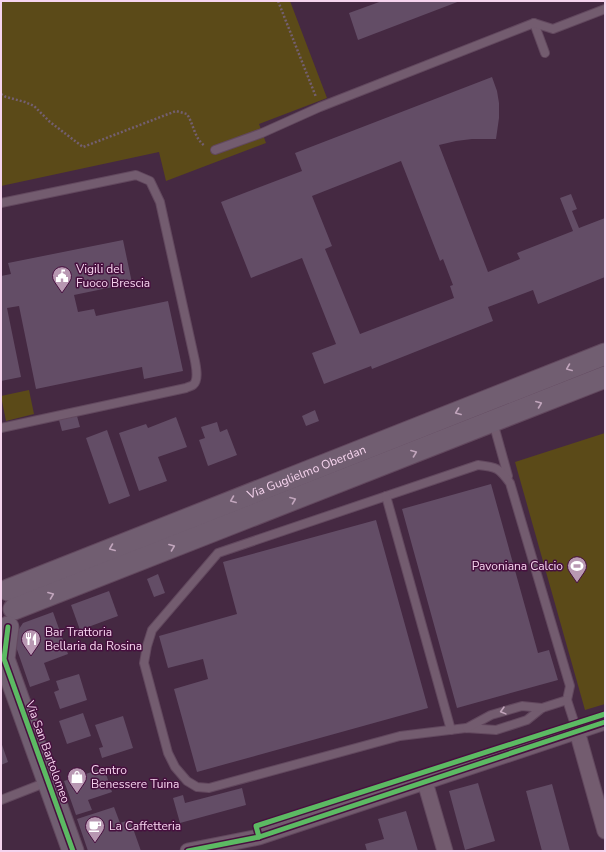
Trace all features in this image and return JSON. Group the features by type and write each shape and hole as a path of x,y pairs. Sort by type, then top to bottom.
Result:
{"main road":[{"name":"Via Guglielmo Oberdan","path":"8,623 14,602 12,596 4,587 605,354"},
{"name":"Via Guglielmo Oberdan","path":"8,623 605,377"},
{"name":"Via San Bartolomeo","path":"8,623 2,658 73,851"}],"street":[{"path":"188,851 259,837 605,722"},
{"path":"577,731 605,831"},
{"path":"425,782 445,851"},
{"path":"230,851 259,837"}],"lane":[{"path":"215,150 262,133 320,107 534,22 553,30 605,9"},
{"path":"534,22 545,53"},
{"path":"1,203 136,175 150,181 160,202 195,361 196,381 193,386 186,388 1,428"},
{"path":"493,422 570,686 567,700 577,731"},
{"path":"510,483 502,471 490,466 478,465 218,554 152,630 144,663 166,745 175,767 187,782 197,787 209,788 400,736 466,728 496,730 527,720 542,708 567,700"},
{"path":"386,496 451,730"},
{"path":"466,728 491,715 522,706 542,708"},
{"path":"1,800 48,782"}],"path":[{"path":"278,1 318,102"},
{"path":"1,94 34,106 50,122 82,147 176,111 187,114 192,121 197,137 202,143 215,150"}],"shaded area":[{"path":"1,1 290,1 327,98 259,124 266,143 166,181 159,152 1,186"},
{"path":"29,390 34,414 6,421 1,396"},
{"name":"Pavoniana Calcio","path":"605,433 605,704 585,710 515,462"}],"building":[{"path":"382,1 460,1 358,40 349,13"},
{"path":"492,77 499,103 499,118 496,139 472,139 439,145 488,272 520,259 517,253 573,231 560,198 571,194 577,209 572,211 579,228 605,218 605,277 538,304 533,290 488,307 493,321 372,369 371,366 324,384 312,353 336,344 302,258 251,278 221,202 302,171 295,153","holes":["401,161 440,261 443,259 453,285 450,286 454,298 360,334 325,249 332,246 312,196"]},
{"path":"123,240 132,283 74,295 78,312 94,309 96,316 168,301 183,371 144,379 142,367 36,389 19,306 7,308 21,377 1,381 1,276 11,274 8,263"},
{"path":"315,410 319,421 306,426 302,416"},
{"path":"77,416 80,427 62,431 59,420"},
{"path":"176,417 187,447 158,457 167,481 139,491 119,433 146,424 148,428"},
{"path":"217,422 220,432 227,429 237,455 208,466 199,440 205,438 201,427"},
{"path":"107,430 130,496 109,504 86,438"},
{"path":"491,484 538,653 549,650 558,680 457,708 402,509"},
{"path":"376,520 428,708 197,772 174,689 208,679 203,659 168,668 159,636 237,614 223,562"},
{"path":"158,574 165,593 154,597 147,579"},
{"path":"109,591 118,616 80,630 71,605"},
{"path":"53,612 68,654 44,663 50,680 30,687 14,641 23,623"},
{"path":"79,674 87,700 60,709 54,692 59,690 56,681"},
{"path":"83,713 91,736 67,744 59,721"},
{"path":"123,716 133,748 102,758 99,748 103,747 95,725"},
{"path":"1,742 8,762 1,765"},
{"path":"104,768 112,792 88,800 92,810 76,815 64,781"},
{"path":"478,783 495,841 465,850 449,791"},
{"path":"552,784 570,851 542,851 526,791"},
{"path":"242,788 246,805 180,823 173,798 183,795 185,803"},
{"path":"114,807 120,823 130,820 141,851 88,851 77,819"},
{"path":"406,811 418,851 367,851 365,844 384,839 378,819"}],"cycle path":[{"path":"8,627 4,659 73,851"},
{"path":"259,837 256,826 605,714"},
{"path":"188,851 259,837 605,722"}],"place":[{"name":"Vigili del Fuoco Brescia","path":"62,293"},
{"name":"Pavoniana Calcio","path":"577,583"},
{"name":"Bar Trattoria Bellaria da Rosina","path":"31,656"},
{"name":"Centro Benessere Tuina","path":"77,794"},
{"name":"La Caffetteria","path":"95,843"}]}
